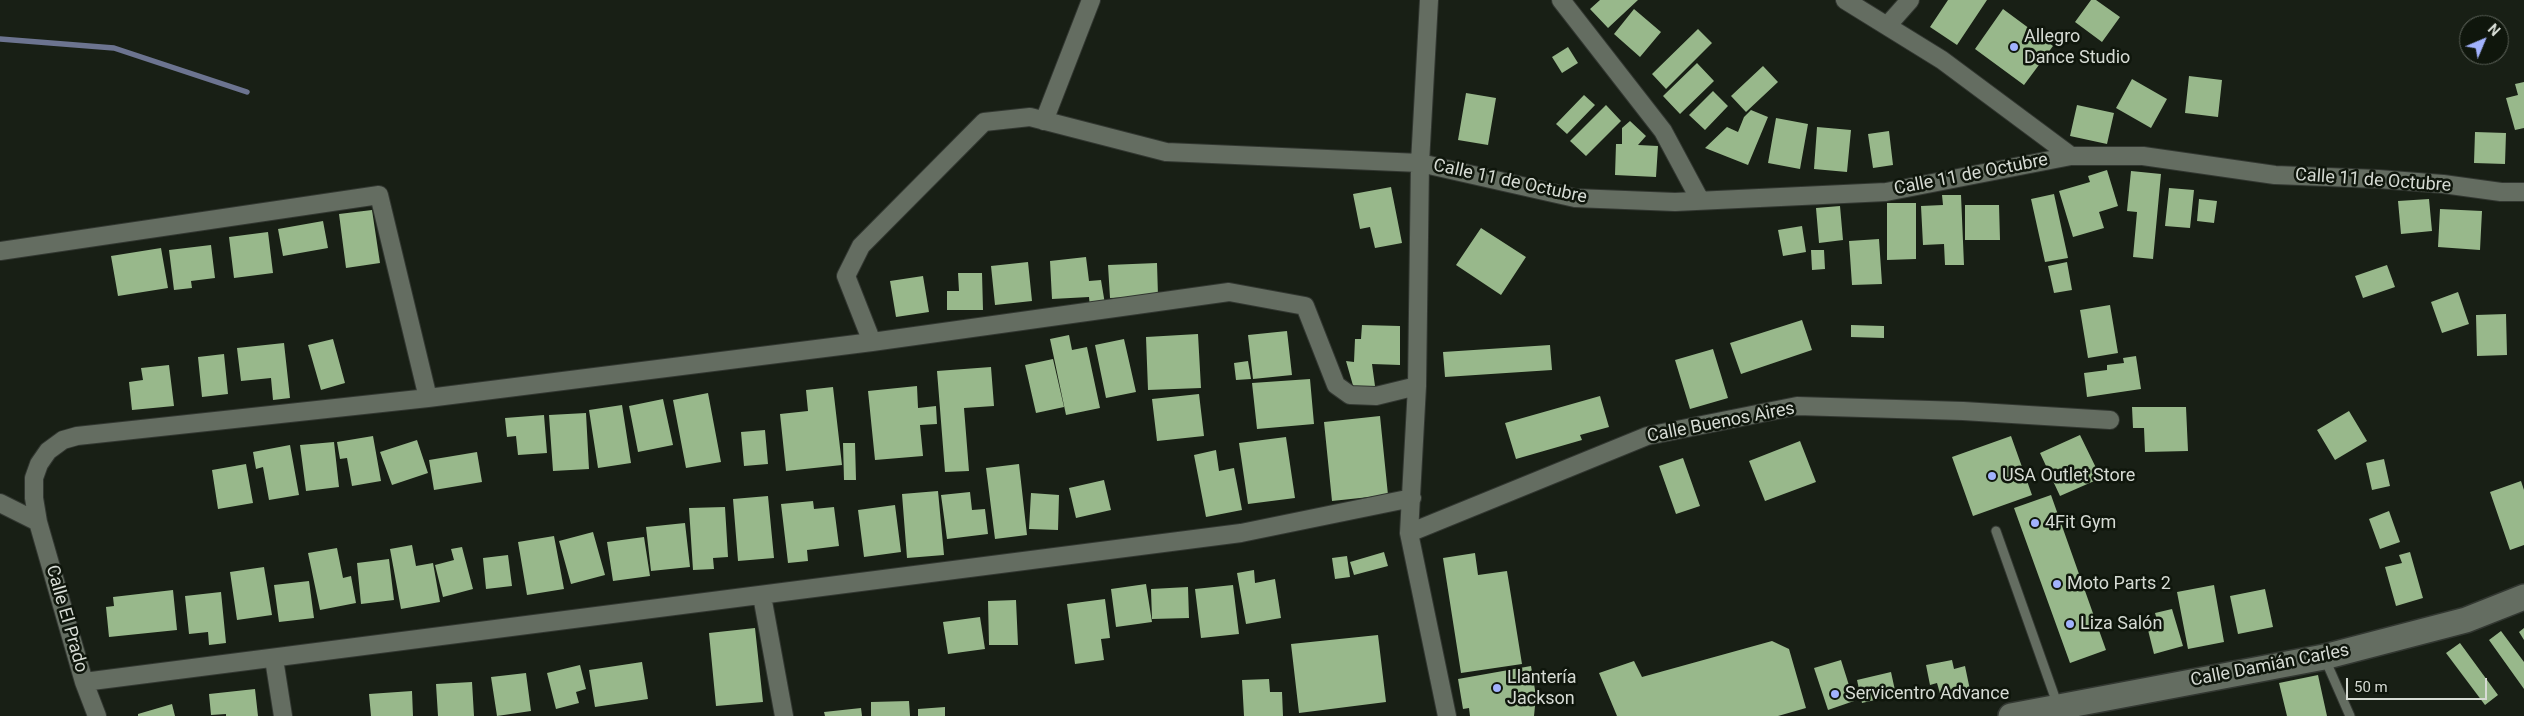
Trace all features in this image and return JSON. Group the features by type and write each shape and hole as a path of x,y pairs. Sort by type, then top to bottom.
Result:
{"street":[{"path":"1044,121 1091,0"},
{"path":"1429,0 1420,163 1417,386 1410,533 1447,716"},
{"path":"1561,0 1662,132 1700,200"},
{"path":"1845,0 1942,60 2071,156"},
{"path":"1887,26 1910,0"},
{"name":"Calle 11 de Octubre","path":"872,342 846,276 860,246 984,122 1030,118 1166,152 1420,163 1575,198 1700,200 1886,192 2071,156 2143,156 2276,175 2378,179 2442,184 2501,192 2524,192"},
{"path":"0,251 379,196 428,398"},
{"name":"Calle El Prado","path":"97,716 84,682 38,522 34,478 38,464 48,451 63,440 77,436 428,398 872,342 1230,292 1305,306 1336,385 1350,395 1376,396 1417,386"},
{"name":"Calle Buenos Aires","path":"1410,533 1647,436 1797,406 1964,411 2110,420"},
{"path":"84,682 1241,533 1412,498"},
{"path":"0,503 38,522"},
{"path":"762,596 784,716"},
{"name":"Calle Damián Carles","path":"2011,716 2324,657 2466,620 2524,597"},
{"path":"274,659 283,716"}],"lane":[{"path":"1996,531 2058,707"},
{"path":"2324,657 2350,716"}],"building":[{"path":"1600,0 1638,0 1608,28 1590,9"},
{"path":"1948,0 1987,0 1957,45 1930,27"},
{"path":"2091,0 2096,0 2120,17 2102,42 2075,22"},
{"path":"1634,9 1661,32 1640,57 1614,34"},
{"name":"Allegro Dance Studio","path":"2003,9 2053,46 2024,85 1975,49"},
{"path":"1698,29 1712,43 1666,89 1652,74"},
{"path":"1568,47 1578,63 1562,73 1552,57"},
{"path":"1697,63 1714,81 1680,114 1663,96"},
{"path":"1763,66 1778,82 1746,112 1731,96"},
{"path":"2189,76 2222,80 2218,117 2185,113"},
{"path":"2132,79 2167,99 2151,128 2116,108"},
{"path":"2524,82 2524,128 2515,130 2506,98 2518,95 2515,84"},
{"path":"1713,91 1728,106 1705,130 1689,115"},
{"path":"1466,93 1496,98 1488,145 1458,140"},
{"path":"1584,95 1595,105 1567,134 1556,124"},
{"path":"1606,105 1621,121 1586,156 1570,141"},
{"path":"2077,105 2114,113 2107,144 2070,136"},
{"path":"1751,110 1768,117 1748,165 1705,148 1727,127 1738,132 1744,117"},
{"path":"1776,118 1808,124 1800,169 1768,163"},
{"path":"1630,121 1646,136 1638,145 1658,146 1656,177 1615,175 1616,144 1622,144 1622,128"},
{"path":"1817,127 1851,130 1847,172 1814,169"},
{"path":"1889,131 1893,165 1873,168 1868,134"},
{"path":"2475,132 2506,133 2505,164 2474,163"},
{"path":"2107,170 2118,206 2099,212 2104,228 2073,237 2059,191 2090,182 2088,176"},
{"path":"2131,171 2161,174 2153,259 2133,257 2137,212 2127,211"},
{"path":"1391,187 1402,243 1375,248 1370,227 1360,229 1353,194"},
{"path":"2169,188 2194,190 2190,228 2165,226"},
{"path":"2054,194 2068,258 2045,262 2031,199"},
{"path":"1942,195 1961,195 1964,265 1945,265 1944,244 1923,245 1921,206 1943,205"},
{"path":"2199,199 2217,201 2214,223 2197,221"},
{"path":"2429,199 2432,231 2401,234 2398,201"},
{"path":"1887,203 1916,203 1916,259 1887,260"},
{"path":"1965,205 1999,205 2000,240 1965,240"},
{"path":"1840,206 1843,240 1819,243 1816,208"},
{"path":"2440,209 2482,211 2480,250 2438,247"},
{"path":"372,210 380,263 346,268 339,214"},
{"path":"323,221 328,248 283,256 278,229"},
{"path":"1802,226 1806,252 1783,256 1778,230"},
{"path":"1481,228 1526,257 1501,295 1456,265"},
{"path":"268,232 273,273 234,278 229,237"},
{"path":"1879,239 1882,284 1852,285 1849,241"},
{"path":"211,245 215,278 191,281 192,288 174,290 169,250"},
{"path":"161,248 168,288 118,296 111,256"},
{"path":"1811,250 1824,250 1825,269 1812,270"},
{"path":"1086,257 1089,281 1101,280 1105,304 1090,308 1089,297 1052,299 1050,261"},
{"path":"1028,262 1032,301 995,305 991,266"},
{"path":"2067,262 2072,290 2054,293 2048,266"},
{"path":"1157,263 1158,296 1110,298 1108,265"},
{"path":"2387,265 2395,287 2363,298 2355,276"},
{"path":"958,273 982,273 983,310 947,310 947,291 959,291"},
{"path":"923,276 929,312 896,317 890,281"},
{"path":"2458,292 2469,324 2442,333 2431,302"},
{"path":"2110,305 2118,353 2088,358 2080,310"},
{"path":"2506,314 2507,355 2477,356 2476,315"},
{"path":"1802,320 1812,350 1741,374 1730,343"},
{"path":"1362,325 1400,326 1400,365 1372,364 1375,386 1354,389 1346,361 1354,362 1355,339 1361,339"},
{"path":"1851,325 1884,326 1884,338 1851,337"},
{"path":"1287,331 1292,375 1253,379 1248,335"},
{"path":"1198,334 1201,388 1148,390 1146,337"},
{"path":"1069,335 1072,350 1087,347 1100,408 1066,415 1050,339"},
{"path":"333,339 345,383 321,390 308,345"},
{"path":"1124,339 1136,392 1106,398 1095,345"},
{"path":"284,343 290,398 273,400 271,378 241,381 237,348"},
{"path":"1550,345 1552,370 1445,377 1443,352"},
{"path":"1713,349 1728,398 1690,409 1675,360"},
{"path":"224,354 228,394 202,397 198,357"},
{"path":"2136,356 2141,389 2087,397 2084,373 2107,370 2107,365 2124,363 2123,358"},
{"path":"1053,359 1064,407 1036,413 1025,365"},
{"path":"1248,361 1251,379 1236,380 1234,363"},
{"path":"169,365 174,406 132,410 129,382 143,380 141,368"},
{"path":"991,367 994,406 964,408 969,471 945,472 937,371"},
{"path":"1310,379 1314,424 1257,429 1252,383"},
{"path":"917,386 918,408 936,406 937,424 920,425 923,456 875,460 868,391"},
{"path":"833,387 842,465 786,471 780,414 808,411 806,390"},
{"path":"708,393 721,462 686,468 673,400"},
{"path":"1199,394 1204,436 1157,441 1152,399"},
{"path":"1600,396 1609,427 1580,435 1582,440 1516,459 1505,423"},
{"path":"663,399 673,445 638,452 629,406"},
{"path":"622,405 631,463 598,468 589,410"},
{"path":"2132,407 2186,407 2188,451 2145,452 2144,428 2133,428"},
{"path":"2349,411 2367,441 2335,460 2317,430"},
{"path":"586,413 589,469 553,471 549,415"},
{"path":"544,415 547,453 518,455 516,436 507,437 505,418"},
{"path":"1380,416 1388,495 1332,501 1324,422"},
{"path":"765,430 768,464 744,466 741,432"},
{"path":"2080,435 2101,478 2060,496 2040,453"},
{"path":"373,436 381,481 352,486 347,458 340,459 337,442"},
{"name":"USA Outlet Store","path":"2011,436 2032,495 1973,516 1952,457"},
{"path":"1286,437 1295,498 1248,504 1239,443"},
{"path":"417,440 428,473 392,485 380,452"},
{"path":"1800,441 1816,482 1765,501 1749,461"},
{"path":"334,442 339,487 306,491 300,445"},
{"path":"843,443 855,443 856,480 844,480"},
{"path":"290,445 299,495 269,500 263,467 256,469 253,452"},
{"path":"1216,450 1219,471 1234,468 1242,510 1206,517 1194,455"},
{"path":"477,452 482,482 434,490 429,460"},
{"path":"1683,458 1700,506 1676,514 1659,466"},
{"path":"2384,459 2390,486 2372,490 2366,463"},
{"path":"246,464 253,503 218,509 212,470"},
{"path":"1019,464 1027,535 995,539 986,468"},
{"path":"1104,480 1111,510 1076,518 1069,488"},
{"path":"2521,481 2524,490 2524,545 2510,550 2490,492"},
{"path":"938,491 944,555 907,558 902,494"},
{"path":"970,492 972,510 985,509 988,534 947,539 941,495"},
{"path":"1031,493 1059,495 1058,530 1029,529"},
{"path":"2051,495 2106,650 2070,663 2014,508"},
{"path":"768,496 774,558 738,561 733,499"},
{"path":"813,501 814,509 834,507 839,546 807,550 808,561 788,563 781,504"},
{"path":"895,505 901,552 864,557 858,510"},
{"path":"725,507 728,557 713,558 714,569 693,570 689,508"},
{"path":"2389,511 2400,542 2380,549 2369,519"},
{"path":"685,523 690,567 651,571 646,527"},
{"path":"593,532 605,575 571,584 559,541"},
{"path":"554,536 564,589 527,595 518,542"},
{"path":"644,537 650,576 613,581 607,542"},
{"path":"412,545 416,566 433,563 440,602 401,609 390,549"},
{"path":"462,547 473,589 443,597 435,565 454,560 451,549"},
{"path":"337,548 343,578 351,576 356,603 320,610 308,553"},
{"path":"1384,552 1388,566 1354,575 1350,562"},
{"path":"2410,552 2423,598 2396,606 2385,567 2402,563 2399,555"},
{"path":"1475,553 1478,575 1507,571 1522,664 1461,673 1443,558"},
{"path":"508,555 512,586 486,589 483,558"},
{"path":"1347,556 1350,577 1335,579 1332,558"},
{"path":"389,559 394,600 361,604 357,563"},
{"path":"264,567 272,615 237,620 230,572"},
{"path":"1254,570 1255,583 1275,579 1281,618 1246,624 1237,573"},
{"path":"309,581 314,618 279,622 274,585"},
{"path":"1146,584 1152,622 1116,627 1111,589"},
{"path":"1233,585 1239,634 1201,638 1195,589"},
{"path":"2214,585 2224,642 2188,649 2177,592"},
{"path":"1188,587 1189,618 1152,619 1151,589"},
{"path":"2265,589 2273,627 2238,634 2230,596"},
{"path":"173,590 177,630 109,637 106,607 114,606 113,597"},
{"path":"221,592 226,643 209,645 208,632 189,634 185,596"},
{"path":"1105,599 1110,638 1101,639 1104,660 1075,664 1067,604"},
{"path":"1016,600 1018,645 989,645 988,601"},
{"path":"2172,609 2183,646 2154,654 2148,630 2159,627 2155,613"},
{"path":"980,617 985,649 948,654 943,622"},
{"path":"755,628 763,702 716,706 709,633"},
{"path":"2524,628 2524,640 2519,632"},
{"path":"2501,631 2524,662 2524,689 2489,640"},
{"path":"1378,635 1386,702 1299,713 1291,644"},
{"path":"1772,641 1789,649 1806,708 1778,716 1617,716 1599,673 1634,661 1642,677"},
{"path":"2460,643 2498,695 2485,705 2446,653"},
{"path":"1841,660 1854,701 1828,710 1814,668"},
{"path":"1952,660 1954,669 1965,666 1970,690 1941,697 1937,683 1930,685 1926,665"},
{"path":"642,662 648,699 595,707 589,670"},
{"path":"580,665 586,689 576,692 579,703 556,709 547,673"},
{"name":"Llantería Jackson","path":"1531,666 1536,696 1534,716 1470,716 1469,708 1463,709 1458,679"},
{"path":"1891,672 1896,695 1862,703 1857,680"},
{"path":"526,673 531,711 497,716 491,677"},
{"path":"2318,675 2327,716 2287,716 2279,683"},
{"path":"1269,679 1270,692 1282,692 1283,716 1244,716 1242,680"},
{"path":"472,682 474,716 438,716 436,684"},
{"path":"255,689 258,716 211,715 209,694"},
{"path":"412,691 413,716 371,716 369,694"},
{"path":"909,701 910,716 871,716 871,702"},
{"path":"172,704 175,716 138,716 138,714"},
{"path":"945,707 945,716 918,716 918,709"},
{"path":"861,708 862,716 825,716 824,712"}],"waterway":[{"path":"0,39 114,48 247,92"}],"place":[{"name":"Allegro Dance Studio","path":"2014,47"},
{"name":"USA Outlet Store","path":"1992,476"},
{"name":"4Fit Gym","path":"2035,523"},
{"name":"Moto Parts 2","path":"2057,584"},
{"name":"Liza Salón","path":"2070,624"},
{"name":"Llantería Jackson","path":"1497,688"},
{"name":"Servicentro Advance","path":"1835,694"}]}
